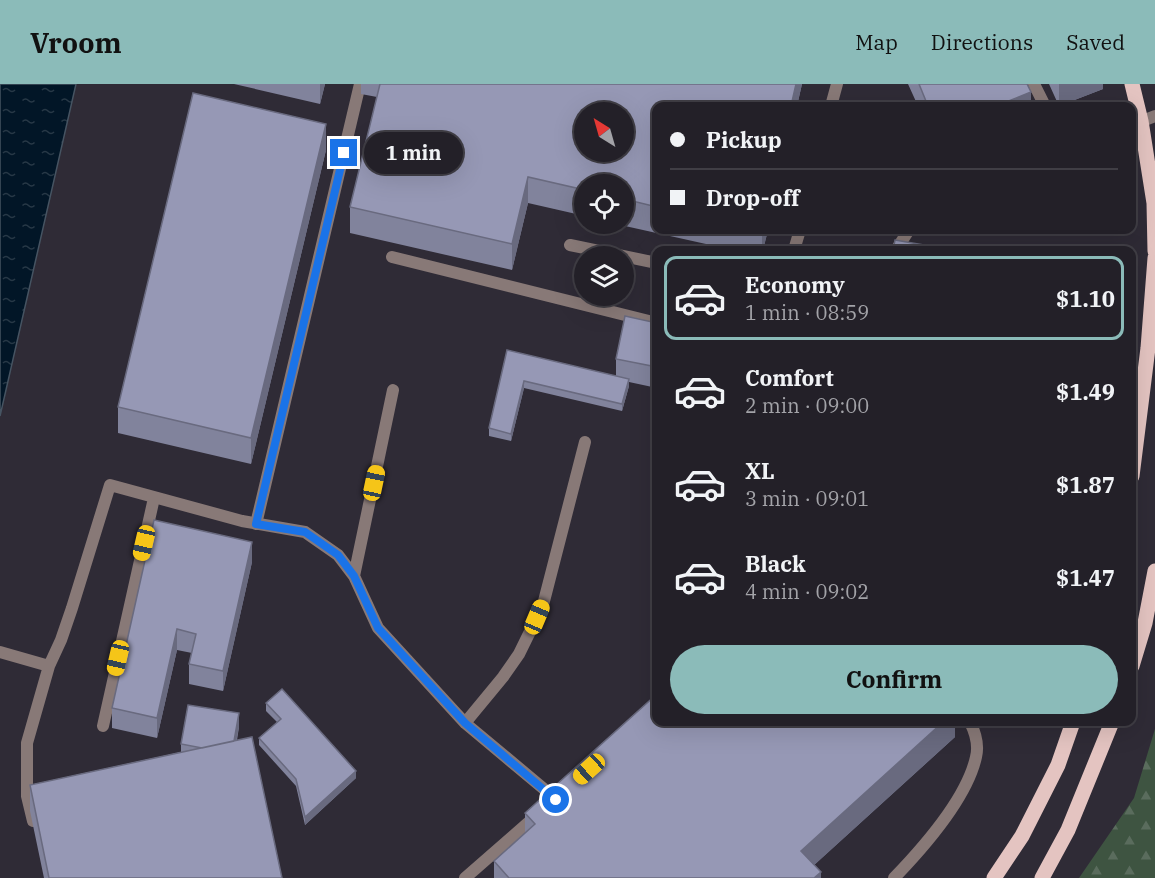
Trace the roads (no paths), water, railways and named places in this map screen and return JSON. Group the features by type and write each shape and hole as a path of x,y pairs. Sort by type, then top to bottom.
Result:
{"main road":[{"path":"1132,84 1143,121 1154,203 1155,251"},
{"path":"1136,444 1148,348 1155,258"},
{"path":"1136,653 1145,623 1155,571"},
{"path":"994,878 1022,836 1058,765 1072,726"},
{"path":"1042,878 1068,830 1110,726"}],"street":[{"path":"256,524 360,84"},
{"path":"832,102 837,84"},
{"path":"1034,84 1043,102"},
{"path":"570,245 652,262"},
{"path":"392,256 652,322"},
{"path":"354,576 393,390"},
{"path":"465,723 519,654 539,613 585,442"},
{"path":"37,837 27,796 27,743 49,666 72,608 110,485 242,521 305,532 338,555 354,576 378,628 465,723 560,796 465,878"},
{"path":"103,726 154,498"},
{"path":"0,652 49,666"},
{"path":"894,878 915,856 949,813 970,777 977,755 975,732 972,726"}],"water":[{"path":"0,84 76,84 0,416"}]}
